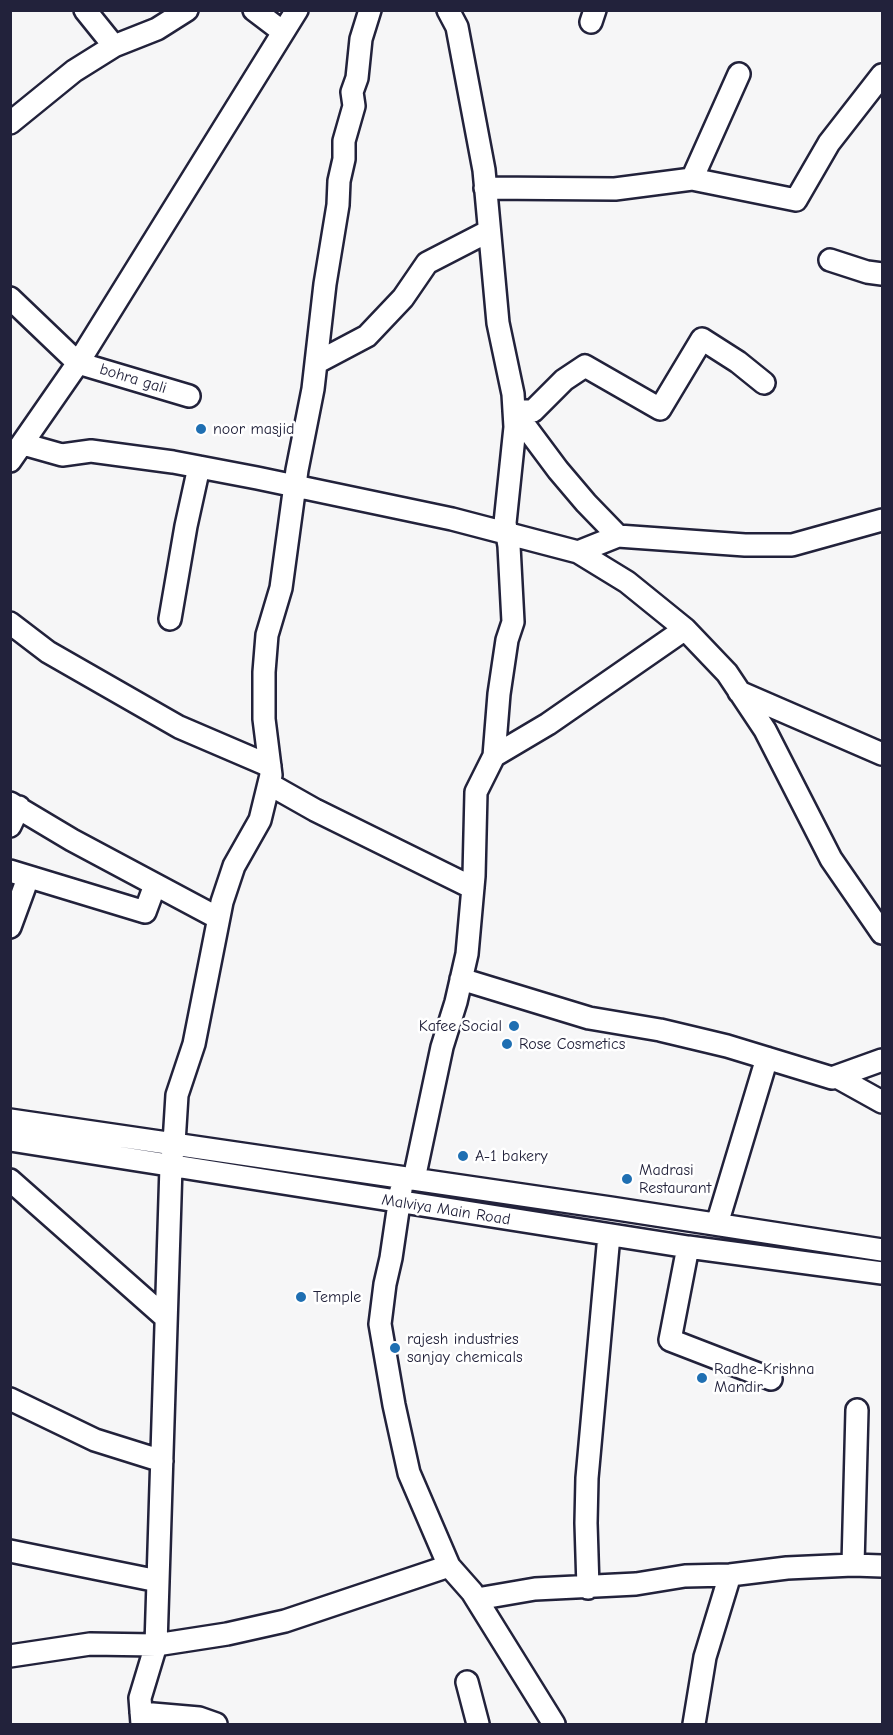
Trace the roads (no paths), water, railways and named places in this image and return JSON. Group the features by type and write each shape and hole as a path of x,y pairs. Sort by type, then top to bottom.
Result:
{"street":[{"path":"85,10 114,46"},
{"path":"10,123 74,71 114,46 157,29 187,10"},
{"path":"254,10 284,32"},
{"path":"10,461 78,363 297,10"},
{"path":"216,1725 198,1718 142,1719 140,1698 156,1645 171,1166 177,1095 194,1044 222,902 234,866 260,820 269,775 264,719 267,636 280,588 316,363 325,284 338,205 339,181 344,159 344,141 354,106 352,92 357,78 361,39 369,10"},
{"path":"447,10 457,27 484,170 498,323 513,394 513,447 505,523 513,622 507,640 499,694 494,756 476,792 473,888 467,954 400,1203 391,1258 384,1284 380,1324 394,1406 409,1473 448,1566 477,1599 554,1725"},
{"path":"693,179 739,74"},
{"path":"485,188 615,189 693,179 796,200 829,143 882,75"},
{"path":"316,363 367,336 403,298 427,263 489,231"},
{"path":"830,260 867,272 882,274"},
{"path":"10,298 78,363"},
{"path":"514,411 533,411 564,380 585,366 660,409 702,339 738,362 764,383"},
{"name":"bohra gali","path":"78,363 189,396"},
{"path":"514,411 558,470 618,536"},
{"path":"23,444 62,455 91,451 199,467 452,519 578,552 627,582 685,629 727,673 765,730 831,859 882,933"},
{"path":"170,619 199,467"},
{"path":"578,552 618,536 745,545 792,545 882,520"},
{"path":"10,623 48,652 179,727 269,775 325,815 473,888"},
{"path":"494,756 548,724 685,629"},
{"path":"739,692 882,754"},
{"path":"13,812 219,918"},
{"path":"10,927 20,875 145,912 155,885"},
{"path":"461,979 589,1018 660,1030 832,1078 882,1060"},
{"path":"717,1224 767,1058"},
{"path":"837,1077 882,1102"},
{"name":"Malviya Main Road","path":"10,1120 882,1250"},
{"name":"Malviya Main Road","path":"10,1140 688,1248 882,1273"},
{"path":"10,1180 166,1318"},
{"path":"588,1588 587,1478 609,1235"},
{"path":"688,1248 670,1340 771,1378"},
{"path":"10,1400 95,1440 162,1461"},
{"path":"853,1565 856,1410"},
{"path":"10,1551 158,1581"},
{"path":"10,1656 90,1644 156,1645 227,1634 285,1622 448,1566"},
{"path":"477,1599 535,1589 636,1584 685,1576 730,1575 787,1568 882,1566"},
{"path":"694,1725 705,1657 730,1575"},
{"path":"467,1682 478,1725"}],"place":[{"name":"noor masjid","path":"201,429"},
{"name":"Kafee Social","path":"514,1026"},
{"name":"Rose Cosmetics","path":"507,1044"},
{"name":"A-1 bakery","path":"463,1156"},
{"name":"Madrasi Restaurant","path":"627,1179"},
{"name":"Temple","path":"301,1297"},
{"name":"rajesh industries sanjay chemicals","path":"395,1348"},
{"name":"Radhe-Krishna Mandir","path":"702,1378"}]}
